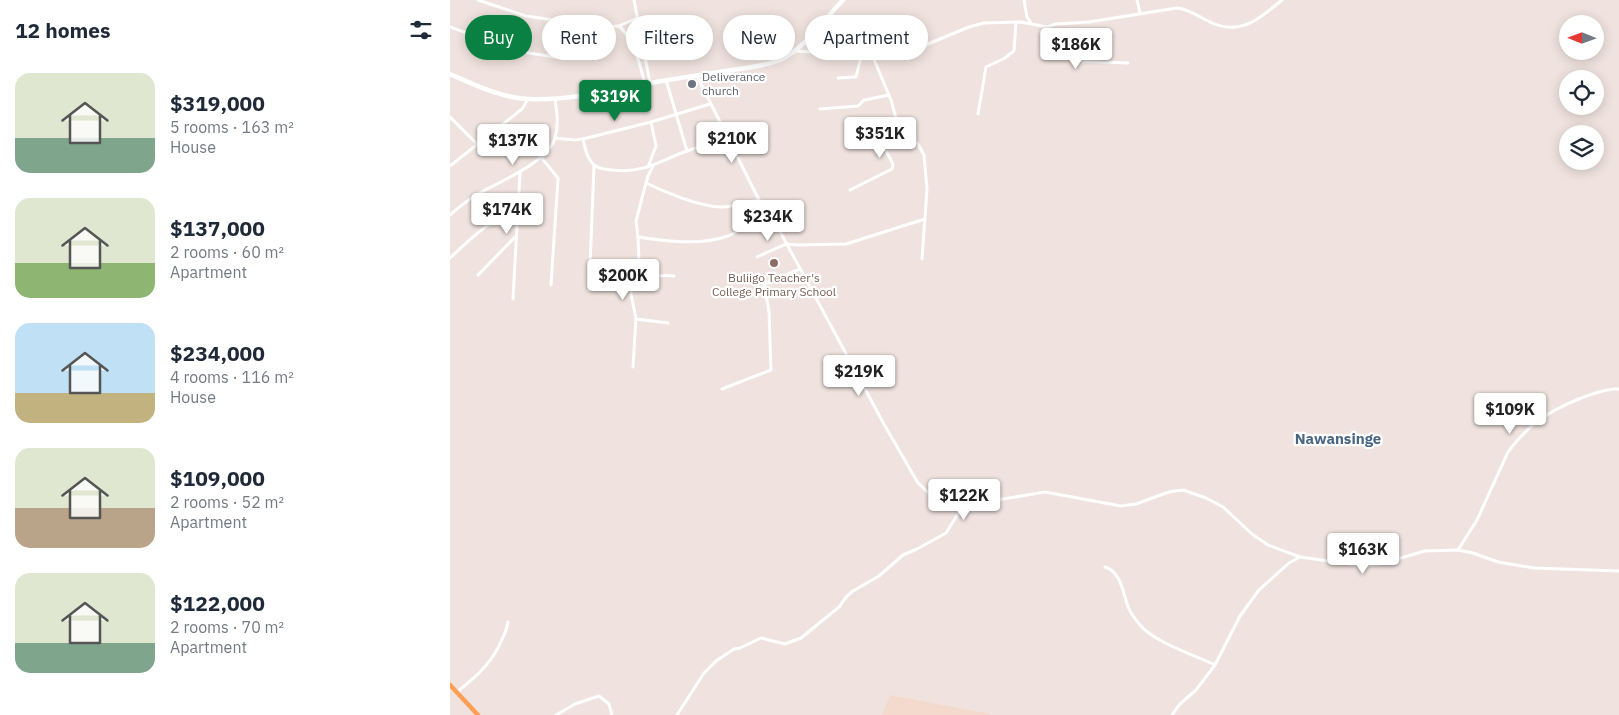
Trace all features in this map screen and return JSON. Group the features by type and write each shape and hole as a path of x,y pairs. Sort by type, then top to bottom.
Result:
{"main road":[{"path":"450,685 478,715"}],"street":[{"path":"478,0 526,16 602,27 619,26 626,23"},
{"path":"634,0 637,15"},
{"path":"795,49 811,36 843,0"},
{"path":"1024,0 1027,17 1031,24"},
{"path":"1137,0 1140,13"},
{"path":"928,44 976,25 1016,22 1047,26 1089,22 1167,9 1186,9 1218,26 1239,28 1261,16 1282,0"},
{"path":"978,114 986,66 1005,58 1014,51 1016,22"},
{"path":"619,26 627,34 648,84"},
{"path":"1047,26 1078,61 1128,63"},
{"path":"450,27 515,51 542,55"},
{"path":"644,60 648,84"},
{"path":"450,74 502,94 528,99 555,99 584,96 666,80 762,65 777,60"},
{"path":"838,78 856,77 860,60"},
{"path":"874,60 890,95 899,129 918,144 924,155 927,189 922,259"},
{"path":"696,76 759,200 800,269 885,426 918,483 939,500 968,505 1045,492 1121,506 1136,504 1169,492 1184,490 1223,507 1252,534 1268,545 1300,557 1364,566 1380,564 1425,551 1458,550 1498,562 1534,568 1619,571"},
{"path":"666,80 687,151"},
{"path":"820,109 858,106 864,100 890,95"},
{"path":"450,166 522,109 528,99"},
{"path":"450,215 468,200 520,172 547,151 555,138 557,127 555,99"},
{"path":"555,138 583,139 677,115 710,104"},
{"path":"450,117 477,144"},
{"path":"648,167 656,146 651,122"},
{"path":"850,190 892,169 893,164 883,145 899,129"},
{"path":"583,139 587,156 594,165 621,171 653,166 687,151 728,138"},
{"path":"540,156 558,178 551,285"},
{"path":"589,290 594,165"},
{"path":"633,367 636,319 631,294 631,281 639,261 638,237 635,225 648,176 653,166"},
{"path":"513,299 516,212 520,172"},
{"path":"646,183 657,189 713,206 731,206 759,200"},
{"path":"450,258 495,220 516,212"},
{"path":"638,237 682,242 713,240 729,236 750,222 769,214"},
{"path":"757,257 786,244 846,244 925,219"},
{"path":"478,275 516,235"},
{"path":"722,389 772,370 769,312 764,284 800,269"},
{"path":"633,274 643,277 657,275 674,276"},
{"path":"636,319 668,323"},
{"path":"1458,550 1477,520 1508,452 1514,444 1538,421 1566,404 1602,390 1610,388 1619,389"},
{"path":"678,715 704,673 716,661 734,649 762,638 785,644 800,638 839,607 853,590 879,576 903,555 946,533 961,509 968,505"},
{"path":"1172,715 1180,704 1196,690 1215,665 1240,616 1259,590 1289,563 1300,557"},
{"path":"1105,567 1112,571 1120,582 1130,610 1141,626 1152,636 1215,665"},
{"path":"457,692 490,662 504,638 508,622"},
{"path":"557,714 575,704 599,696 609,704 612,715"},
{"path":"557,714 565,715"}],"shaded area":[{"path":"890,695 990,714 990,715 882,715"}],"place":[{"name":"Deliverance church","path":"692,84"},
{"name":"Buliigo Teacher's College Primary School","path":"774,263"}],"district":[{"name":"Nawansinge","path":"1338,439"}]}
